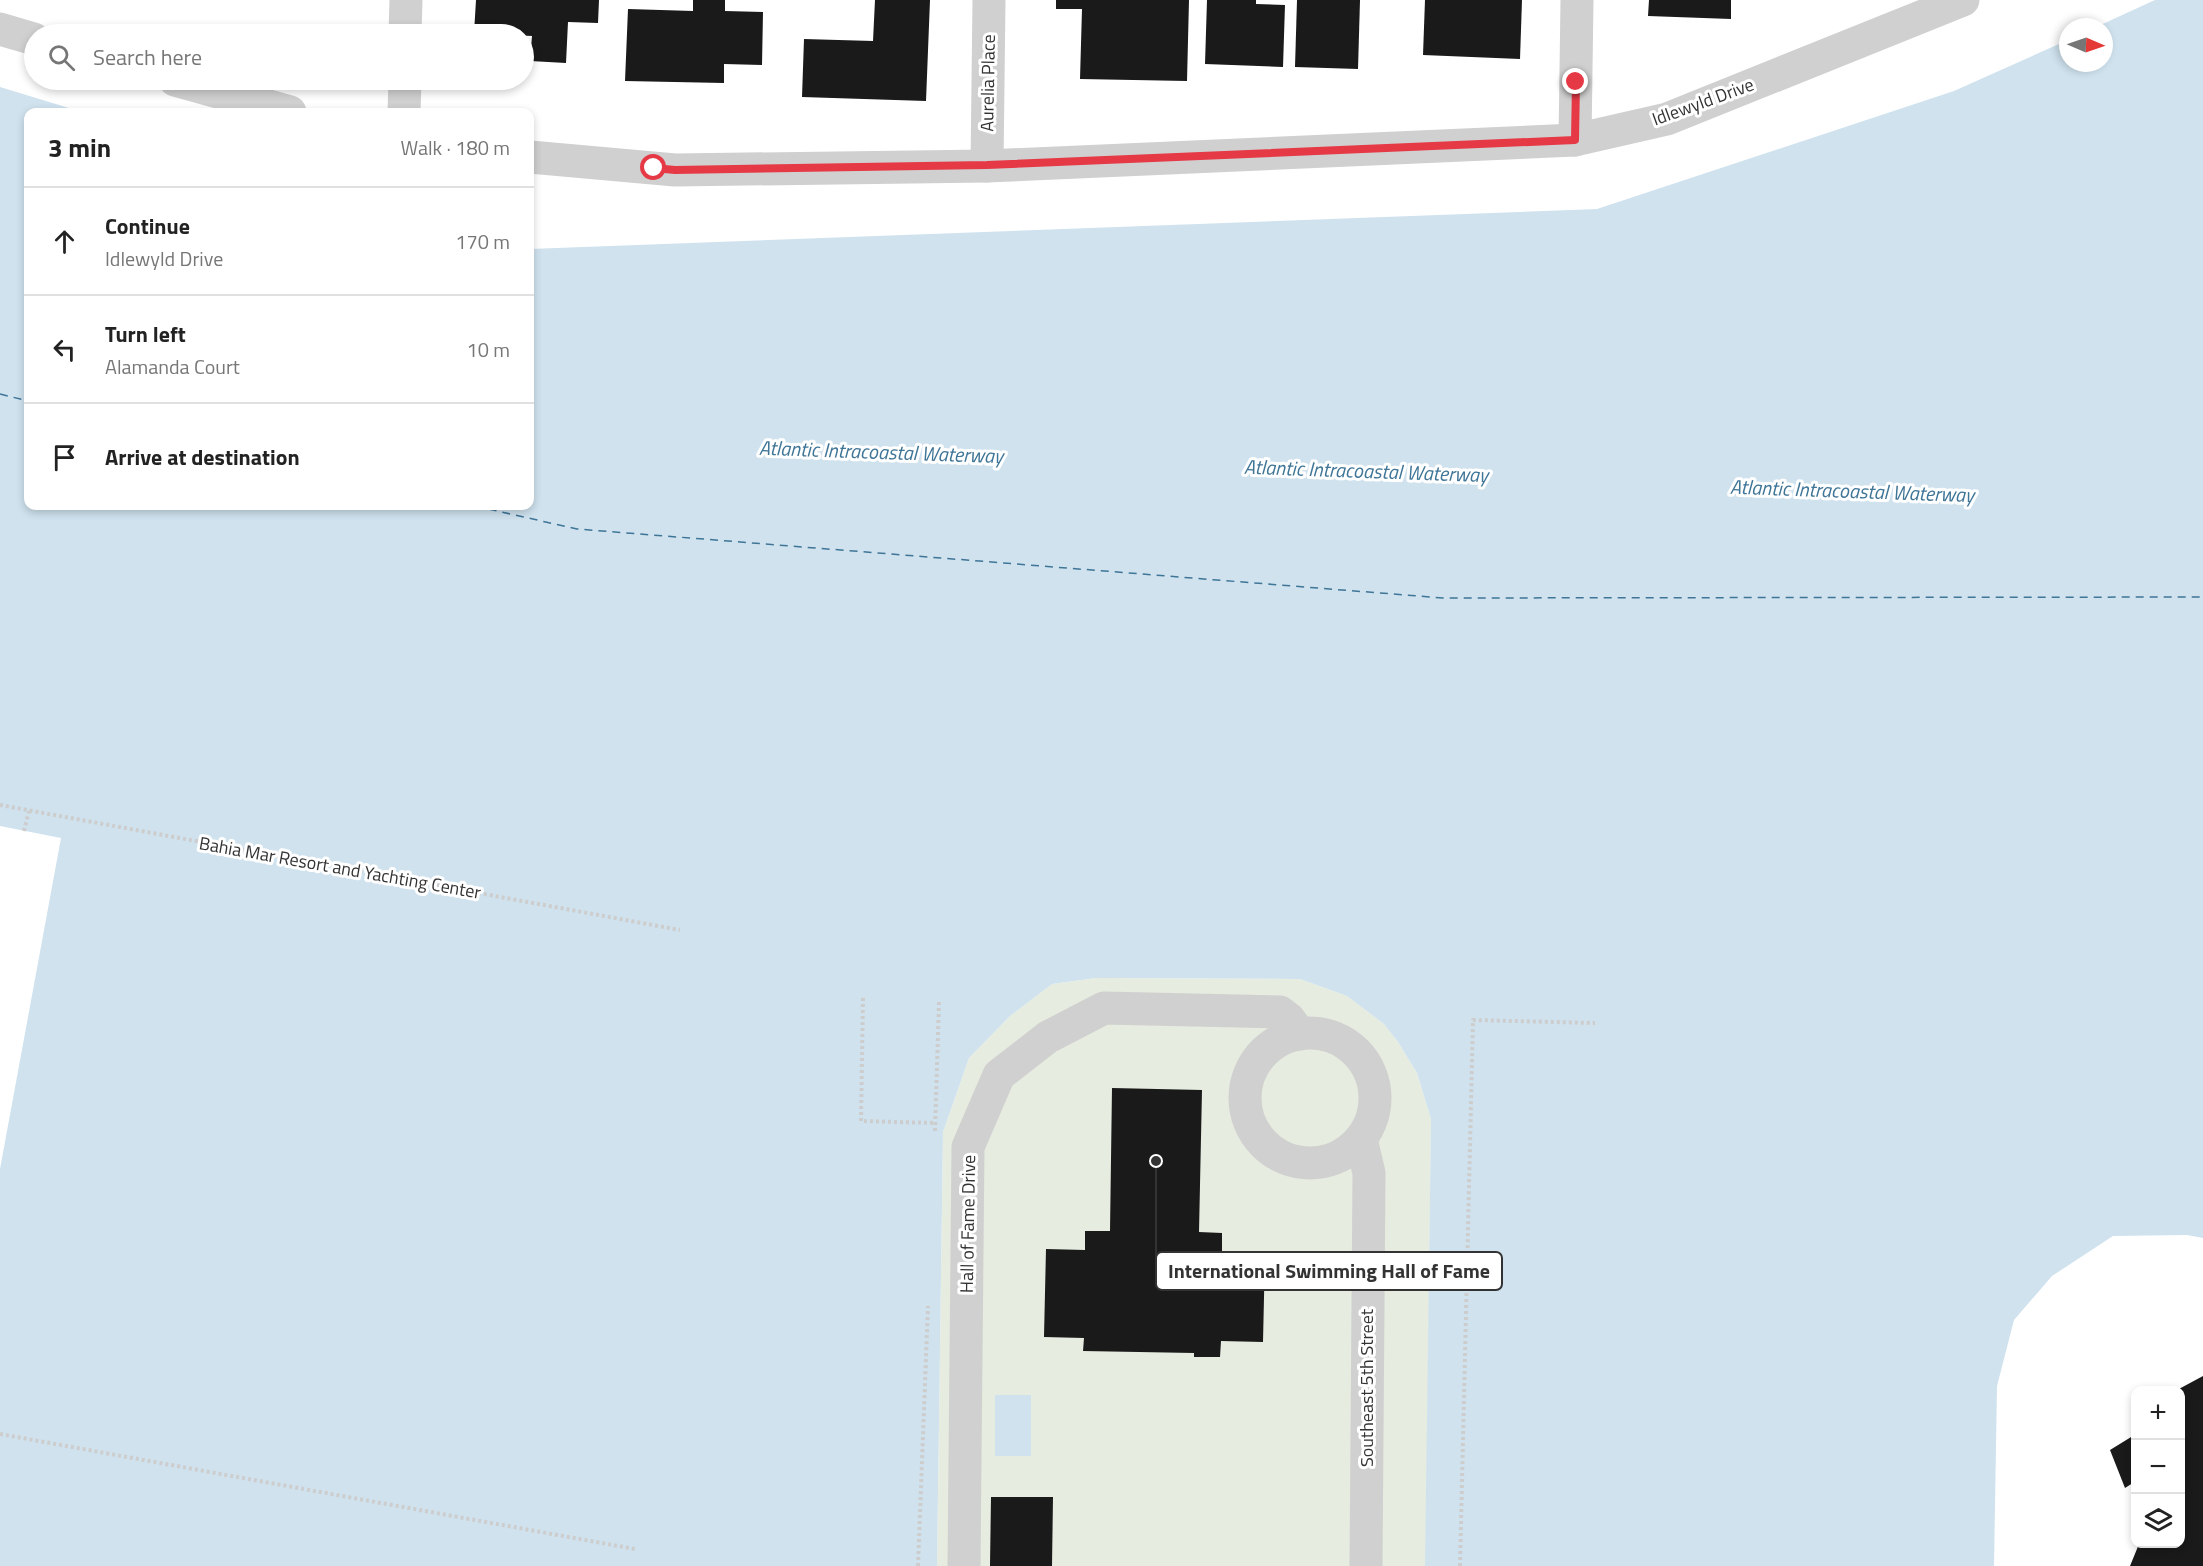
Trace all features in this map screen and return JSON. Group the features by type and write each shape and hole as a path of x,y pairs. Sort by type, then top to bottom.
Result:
{"street":[{"path":"405,24 406,0"},
{"name":"Aurelia Place","path":"987,165 989,0"},
{"path":"1575,140 1577,0"},
{"name":"Idlewyld Drive","path":"534,157 675,170 987,165 1575,140 1667,119 1963,0"},
{"path":"0,29 24,36"},
{"path":"211,90 276,108"},
{"path":"404,108 405,90"},
{"name":"Hall of Fame Drive","path":"964,1566 968,1148 999,1075 1048,1037 1104,1008 1280,1012 1289,1019 1300,1034"},
{"path":"1309,1032 1330,1035 1348,1045 1362,1059 1372,1078 1375,1098 1372,1119 1361,1138 1344,1154 1324,1162 1301,1163 1280,1156 1262,1142 1250,1124 1245,1102 1247,1080 1257,1061 1270,1046 1288,1036 1309,1032"},
{"name":"Southeast 5th Street","path":"1361,1138 1369,1173 1366,1566"}],"path":[{"name":"Bahia Mar Resort and Yachting Center","path":"0,805 680,930"},
{"path":"24,831 29,811"},
{"path":"863,998 861,1121 935,1123"},
{"path":"1460,1566 1473,1020 1595,1023"},
{"path":"0,1434 635,1549"}],"shaded area":[{"path":"1096,978 1300,979 1347,996 1384,1024 1417,1073 1431,1119 1426,1566 937,1566 943,1132 969,1058 1010,1016 1052,984"}],"water":[{"name":"Atlantic Intracoastal Waterway","path":"2155,0 2203,0 2203,1238 2187,1235 2113,1236 2052,1276 2014,1320 1997,1386 1994,1566 1425,1566 1431,1119 1417,1073 1384,1024 1347,996 1300,979 1096,978 1052,984 1010,1016 969,1058 943,1132 937,1566 0,1566 0,1169 61,838 0,826 0,87 69,108 24,108 24,510 534,510 534,249 1597,209 1954,91 2059,44 2059,72 2113,72 2113,19"},
{"path":"995,1395 1031,1395 1031,1456 995,1456"}],"building":[{"path":"476,0 599,0 598,23 568,22 566,63 534,61 534,24 475,24"},
{"path":"693,0 725,0 725,11 763,12 762,65 724,64 724,83 625,81 628,9 693,11"},
{"path":"875,0 930,0 926,101 802,97 804,39 873,41"},
{"path":"1056,0 1189,0 1187,81 1080,79 1082,9 1056,9"},
{"path":"1207,0 1256,0 1256,4 1285,5 1283,67 1205,64"},
{"path":"1297,0 1360,0 1358,69 1295,67"},
{"path":"1425,0 1522,0 1520,59 1423,55"},
{"path":"1649,0 1731,0 1731,19 1648,16"},
{"path":"1112,1088 1202,1090 1199,1232 1222,1233 1222,1252 1265,1253 1263,1342 1221,1341 1220,1357 1194,1357 1194,1353 1083,1351 1084,1338 1044,1337 1046,1249 1085,1250 1085,1231 1110,1231"},
{"path":"2203,1376 2203,1566 2130,1566 2137,1548 2185,1548 2184,1386"},
{"path":"2131,1437 2131,1484 2125,1488 2110,1450"},
{"path":"991,1497 1053,1497 1052,1566 990,1566"}],"ferry route":[{"path":"0,394 24,400"},
{"path":"493,510 577,529 1443,598 2203,597"}],"place":[{"name":"International Swimming Hall of Fame","path":"1156,1161"}],"route":[{"path":"654,168 675,170 987,165 1575,140 1576,82"}]}
